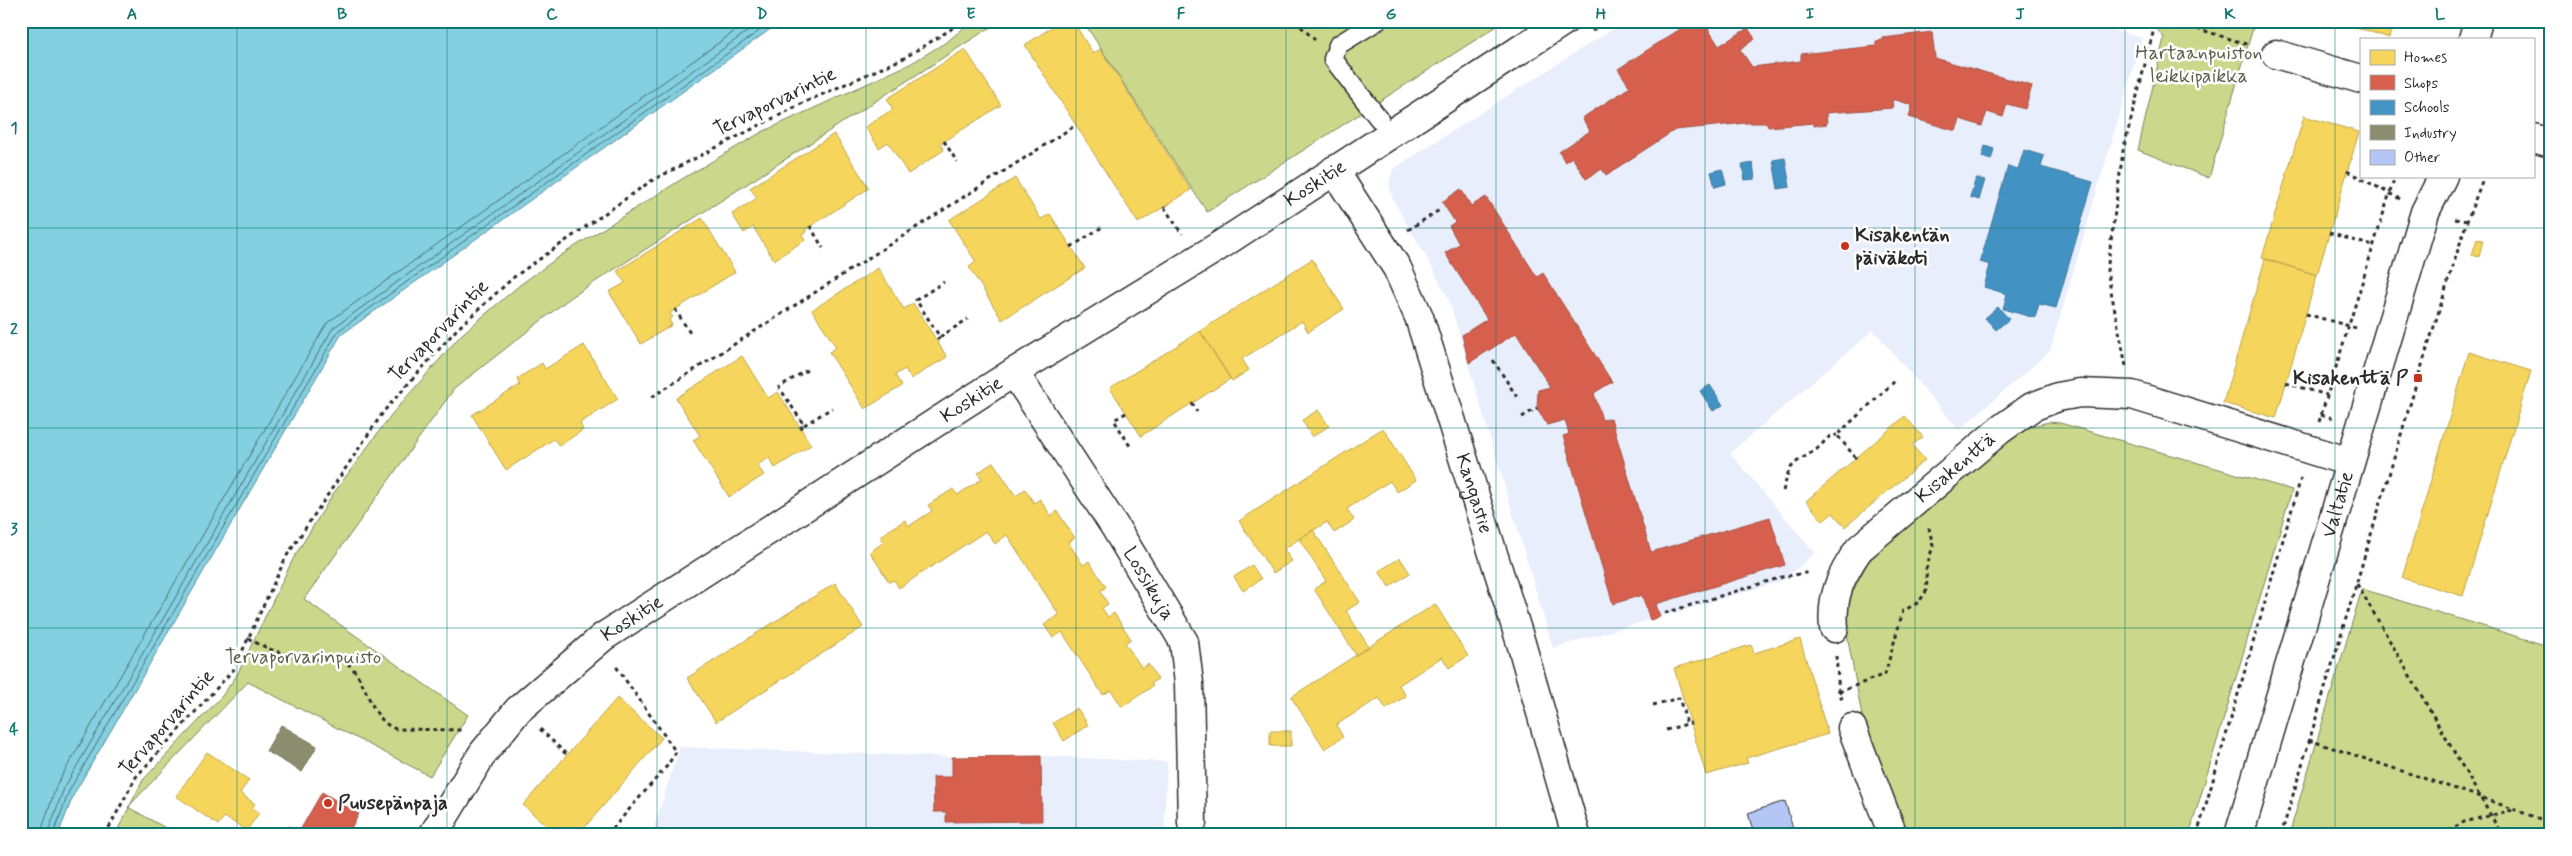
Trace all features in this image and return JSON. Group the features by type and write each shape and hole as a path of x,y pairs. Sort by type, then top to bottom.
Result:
{"street":[{"name":"Koskitie","path":"433,835 483,753 518,710 603,637 1014,372 1216,248 1564,21"},
{"path":"2473,38 2478,21"},
{"path":"2276,54 2360,79"},
{"path":"2534,138 2551,143"},
{"name":"Kangastie","path":"1334,170 1396,268 1419,317 1521,644 1576,835"},
{"name":"Valtatie","path":"2239,835 2425,212 2442,178"},
{"name":"Lossikuja","path":"1014,372 1115,527 1184,642 1189,683 1192,823"},
{"name":"Kisakenttä","path":"1834,628 1834,596 1847,566 1864,545 1910,504 2001,429 2032,407 2058,397 2080,393 2132,394 2350,462"},
{"path":"1852,728 1893,835"}],"lane":[{"path":"1377,21 1338,45 1333,59 1380,119"}],"path":[{"name":"Tervaporvarintie","path":"105,835 136,777 234,669 286,557 384,411 457,329 514,277 651,180 806,102 904,58 950,30 959,21"},
{"path":"2132,394 2107,271 2123,151 2156,21"},
{"path":"2174,21 2276,54"},
{"path":"652,397 1076,126"},
{"path":"944,141 957,162"},
{"path":"2347,171 2360,178"},
{"path":"2360,178 2390,194"},
{"path":"2197,835 2310,449 2394,178"},
{"path":"2281,835 2455,258 2483,178"},
{"path":"1164,206 1182,235"},
{"path":"1404,233 1441,209"},
{"path":"810,226 823,248"},
{"path":"1071,247 1102,227"},
{"path":"2329,234 2374,246"},
{"path":"944,282 916,300 938,339 968,319"},
{"path":"675,310 690,333"},
{"path":"2306,314 2363,330"},
{"path":"1493,360 1517,397"},
{"path":"804,426 779,387 807,370"},
{"path":"1783,491 1789,470 1795,463 1817,449 1830,436 1837,435 1895,381"},
{"path":"2286,383 2327,395"},
{"path":"1192,403 1197,412"},
{"path":"800,428 832,408"},
{"path":"1522,417 1537,408"},
{"path":"1126,413 1114,420 1130,446"},
{"path":"2321,415 2337,419"},
{"path":"1837,435 1856,458"},
{"path":"1839,692 1885,674 1903,611 1919,602 1927,590 1926,569 1933,546 1930,530 1910,504"},
{"path":"1665,612 1782,577 1847,566"},
{"path":"2357,584 2502,835"},
{"path":"1834,628 1839,692 1852,728"},
{"path":"248,638 267,649 283,655 344,661 357,672 378,714 389,726 396,729 465,730"},
{"path":"607,835 667,766 676,752 614,662"},
{"path":"1653,705 1679,698 1689,724 1666,730"},
{"path":"538,727 568,755"},
{"path":"2310,740 2551,823"},
{"path":"2441,835 2464,822 2514,810"}],"shaded area":[{"name":"Kisakentän päiväkoti","path":"1625,21 2084,21 2142,38 2050,351 1959,430 1873,330 1730,453 1815,553 1782,581 1553,648 1449,300 1393,200 1389,185 1393,169"},
{"path":"680,747 952,757 1041,756 1167,762 1164,835 651,835"}],"green space":[{"name":"Tervaporvarinpuisto","path":"972,21 1000,21 570,298 454,389 304,599 468,715 430,776 248,682 131,804 143,780 222,696 237,675 293,559 333,494 391,415 461,335 521,284 563,254 682,179 762,132 910,64 948,41"},
{"path":"1083,21 1505,21 1207,212"},
{"name":"Hartaanpuiston leikkipaikka","path":"2151,21 2255,21 2209,178 2138,150 2164,38"},
{"path":"2049,422 2060,423 2292,490 2189,835 1909,835 1862,716 1848,640 1849,598 1868,562 1889,542 2003,444 2032,426"},
{"path":"2362,589 2551,647 2551,835 2289,835"},
{"path":"129,808 178,835 115,835"}],"water":[{"path":"21,21 782,21 341,335 74,794 58,835 21,835"}],"building: Homes":[{"path":"1061,21 1073,21 1093,54 1100,49 1191,190 1138,223 1025,45"},
{"path":"2338,21 2394,21 2389,38"},
{"path":"965,49 1001,105 940,144 944,150 908,174 888,142 879,148 865,127 893,109 887,99"},
{"path":"2304,116 2359,132 2317,275 2262,258"},
{"path":"834,134 869,188 805,230 806,233 802,235 805,240 774,260 753,227 744,233 732,214 757,198 750,188"},
{"path":"1015,178 1041,219 1050,214 1085,268 1002,320 969,267 976,262 949,220"},
{"path":"702,218 735,272 670,313 673,317 669,320 672,325 641,344 609,292 625,283 617,271"},
{"path":"2477,239 2483,240 2479,257 2472,255"},
{"path":"1312,259 1344,309 1308,332 1302,321 1242,359 1249,370 1232,381 1200,331"},
{"path":"2265,259 2317,275 2276,418 2223,403"},
{"path":"878,268 904,309 913,303 947,357 911,379 905,369 895,375 902,386 865,409 829,352 836,347 812,310"},
{"path":"1200,331 1230,379 1141,436 1110,388"},
{"path":"584,345 618,399 580,423 583,430 559,446 554,439 506,470 472,415 520,385 517,379 542,363 545,369"},
{"path":"2469,352 2531,371 2463,596 2402,578"},
{"path":"742,356 768,398 778,392 811,445 775,468 769,458 757,465 764,475 729,497 693,440 700,436 676,398"},
{"path":"1318,410 1329,426 1312,437 1302,420"},
{"path":"1905,416 1923,437 1912,445 1925,460 1845,527 1833,513 1823,521 1806,501"},
{"path":"1383,428 1416,480 1397,492 1390,481 1347,509 1354,520 1334,533 1327,522 1299,539 1284,549 1292,561 1273,573 1239,521"},
{"path":"993,462 1016,496 1025,489 1034,503 1040,499 1051,516 1057,511 1075,538 1068,542 1083,565 1089,561 1106,587 1100,591 1108,604 1102,608 1108,617 1114,613 1131,639 1125,643 1142,668 1148,664 1158,679 1151,683 1153,686 1122,707 1111,690 1103,695 1062,632 1053,638 1044,625 1059,615 1007,535 995,544 986,531 899,588 894,580 889,582 870,552 884,542 880,536 905,520 909,526 932,511 928,505 953,489 957,495 982,479 978,473"},
{"path":"1313,530 1360,602 1346,611 1369,647 1356,655 1314,589 1326,581 1299,539"},
{"path":"1400,558 1410,573 1389,587 1379,571"},
{"path":"1252,565 1261,579 1243,591 1234,577"},
{"path":"835,583 863,627 716,722 687,678"},
{"path":"1435,604 1468,656 1449,668 1442,657 1399,685 1406,696 1386,709 1379,698 1336,725 1343,737 1325,749 1291,697"},
{"path":"1800,639 1828,734 1746,758 1748,763 1706,775 1674,668 1751,645 1754,653"},
{"path":"617,698 662,738 578,835 557,835 523,805"},
{"path":"1077,708 1088,725 1064,741 1053,723"},
{"path":"1270,731 1291,731 1291,746 1270,746"},
{"path":"207,752 249,780 240,793 255,804 252,808 259,813 247,830 224,817 218,825 176,796"}],"building: Shops":[{"path":"1699,21 1703,21 1719,46 1748,28 1755,39 1740,49 1752,67 1801,61 1801,54 1876,46 1876,41 1883,40 1883,38 1932,32 1935,58 2032,86 2025,109 2007,104 2003,117 1987,112 1982,126 1960,119 1956,131 1909,117 1912,105 1892,100 1893,108 1826,113 1827,124 1814,126 1814,123 1768,127 1767,123 1746,123 1675,130 1606,175 1602,169 1586,179 1572,157 1565,162 1559,152 1590,131 1582,118 1630,87 1618,69 1688,24 1690,27"},
{"path":"1461,189 1471,206 1486,197 1537,277 1543,273 1612,382 1594,393 1602,420 1611,418 1651,552 1770,517 1785,565 1656,604 1660,617 1650,620 1642,595 1613,604 1563,436 1569,434 1565,420 1547,425 1537,408 1538,390 1550,387 1516,333 1469,363 1462,335 1487,319 1445,253 1459,244 1449,226 1455,222 1442,202"},
{"path":"1041,756 1042,821 946,822 946,812 934,812 933,777 952,777 952,757"},
{"name":"Puusepänpaja","path":"322,792 359,814 347,835 284,835 289,826 299,832"}],"building: Schools":[{"path":"1985,146 1994,149 1991,160 1982,157"},
{"path":"2024,150 2044,156 2041,167 2093,182 2056,308 2039,304 2035,318 2003,309 2007,294 1984,287 1990,265 1980,262 2008,166 2018,169"},
{"path":"1785,158 1790,187 1778,189 1773,160"},
{"path":"1753,163 1755,179 1745,180 1742,165"},
{"path":"1722,169 1726,184 1715,187 1711,172"},
{"path":"1976,178 1985,180 1979,200 1970,197"},
{"path":"1998,307 2009,319 1996,330 1985,318"},
{"path":"1710,385 1723,405 1713,411 1700,391"}],"building: Industry":[{"path":"2551,25 2551,45 2545,44"},
{"path":"281,725 317,746 302,772 266,751"}],"building: Other":[{"path":"1785,801 1795,835 1754,835 1748,813"}],"place":[{"name":"Kisakentän päiväkoti","path":"1845,246"},
{"name":"Kisakenttä P","path":"2418,378"},
{"name":"Puusepänpaja","path":"328,803"}]}
